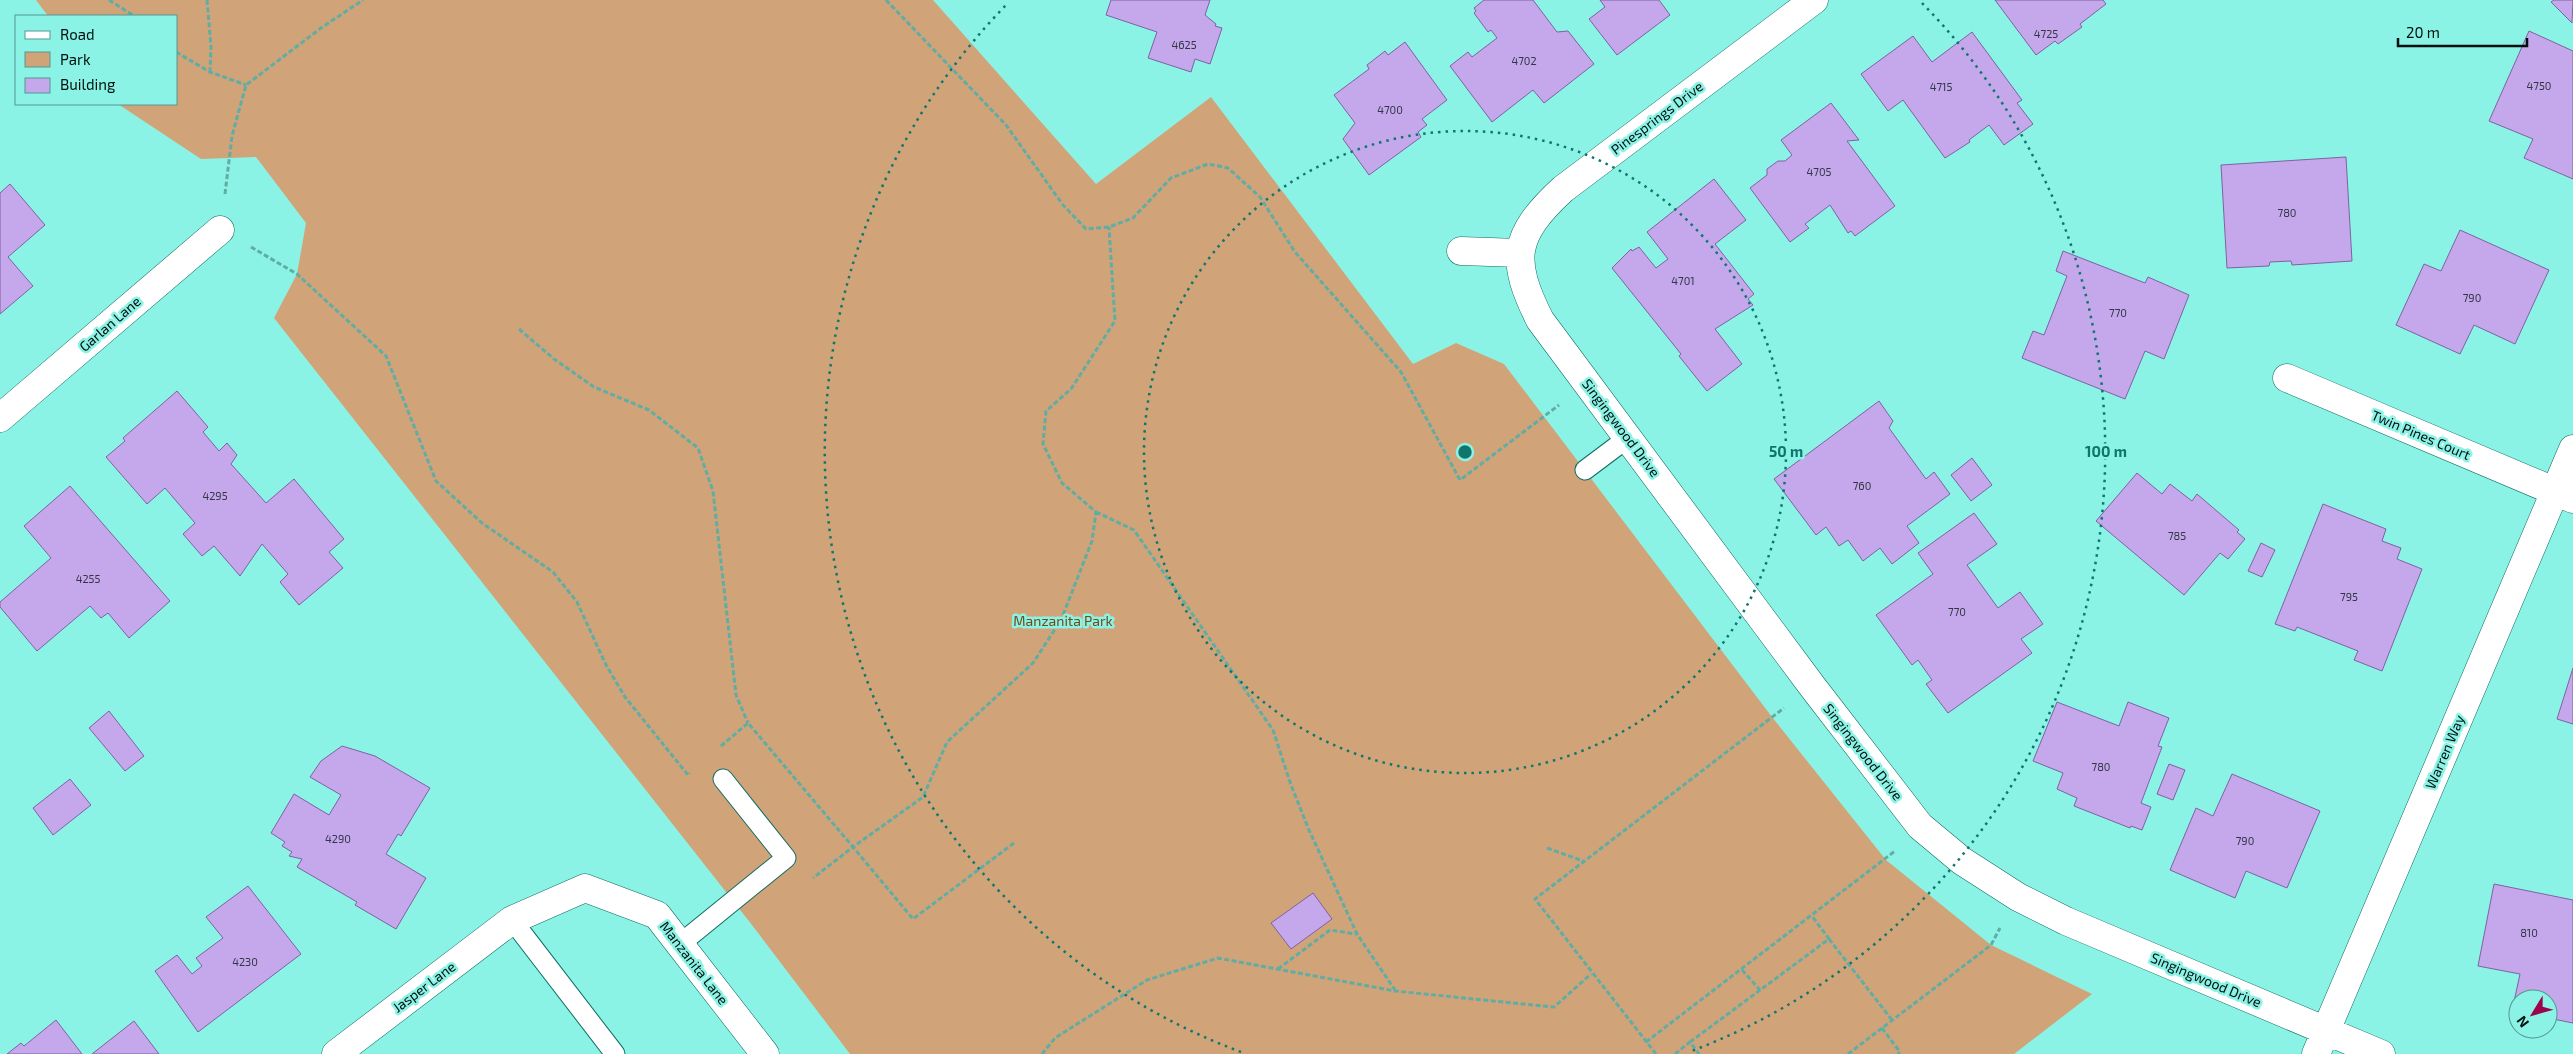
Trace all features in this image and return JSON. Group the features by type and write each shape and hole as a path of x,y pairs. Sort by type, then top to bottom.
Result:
{"street":[{"name":"Pinesprings Drive","path":"1519,253 1533,222 1562,189 1814,0"},
{"name":"Garlan Lane","path":"0,418 220,230"},
{"path":"1461,251 1519,253"},
{"name":"Singingwood Drive","path":"1519,253 1526,292 1540,320 1629,437 1812,686 1920,826 1962,861 2018,897 2066,921 2321,1042 2382,1054"},
{"name":"Twin Pines Court","path":"2287,378 2564,496"},
{"name":"Warren Way","path":"2321,1042 2564,496 2573,449"},
{"name":"Manzanita Lane","path":"512,920 585,888 657,915 765,1054"},
{"name":"Jasper Lane","path":"336,1054 512,920"}],"lane":[{"path":"1585,470 1629,437"},
{"path":"680,944 786,858 723,779"},
{"path":"512,920 615,1054"}],"path":[{"path":"109,0 132,15"},
{"path":"207,0 211,46 210,72"},
{"path":"363,0 321,28 246,85 232,136 220,230 297,274 386,356 436,481 482,523 553,572 577,602 606,665 625,697 688,775 696,768"},
{"path":"886,0 1006,125 1063,205 1086,229 1109,227 1133,218 1171,178 1208,164 1228,168 1260,197 1295,252 1401,372 1460,480 1588,383"},
{"path":"178,53 210,72 246,85"},
{"path":"1109,227 1115,322 1071,389 1046,411 1043,444 1062,483 1096,512 1134,530 1274,730 1291,785 1309,830 1357,934 1395,991"},
{"path":"519,329 554,359 594,387 649,410 698,448 713,491 736,695 748,723 913,919 1014,843"},
{"path":"806,883 923,797 947,742 1033,663 1061,620 1092,541 1096,512"},
{"path":"1656,1054 1591,974 1535,899 1812,686"},
{"path":"718,749 748,723"},
{"path":"1646,1042 1886,860 1920,826"},
{"path":"1547,848 1584,861"},
{"path":"1848,1054 1991,945 2018,897"},
{"path":"1812,916 1892,1020"},
{"path":"1277,969 1330,930 1357,934"},
{"path":"1675,1054 1829,939"},
{"path":"1042,1054 1055,1038 1147,980 1218,958 1395,991 1554,1007 1591,974"},
{"path":"1742,970 1760,990"},
{"path":"1882,1028 1900,1052 1898,1054"},
{"path":"1690,1042 1699,1054"}],"green space":[{"name":"Manzanita Park","path":"36,0 933,0 1096,184 1211,97 1413,364 1456,343 1504,364 1772,717 1886,860 1991,945 2092,994 2014,1054 850,1054 752,925 274,318 297,274 306,223 256,157 201,159 120,105 178,105 178,15 47,15"}],"building":[{"path":"1111,0 1210,0 1205,15 1216,24 1215,26 1222,28 1210,64 1195,59 1191,72 1148,58 1157,32 1106,15"},
{"path":"1484,0 1533,0 1557,32 1568,31 1594,64 1544,103 1533,90 1492,122 1450,66 1468,52 1472,57 1497,38 1491,30 1488,32 1474,13 1476,11 1474,8"},
{"path":"1600,0 1659,0 1670,15 1617,55 1589,19 1605,7"},
{"path":"1995,0 2103,0 2106,4 2080,24 2082,27 2058,44 2055,41 2036,55"},
{"path":"2554,0 2573,0 2572,23 2551,2"},
{"path":"2529,31 2573,51 2573,179 2524,158 2533,139 2489,121"},
{"path":"1972,32 2022,100 2017,103 2033,124 2004,145 1989,125 1969,140 1970,142 1945,158 1903,100 1888,111 1861,74 1913,36 1932,62"},
{"path":"1405,42 1447,100 1422,119 1427,125 1418,132 1421,137 1369,175 1343,139 1355,123 1334,95 1369,69 1367,65 1385,51 1388,55"},
{"path":"1831,103 1859,140 1847,141 1895,206 1855,236 1851,231 1848,233 1830,205 1805,224 1809,228 1790,242 1750,188 1767,175 1767,169 1778,161 1785,161 1792,155 1781,140"},
{"path":"2346,157 2352,261 2292,265 2291,261 2270,262 2269,266 2227,268 2221,165"},
{"path":"1714,179 1746,220 1715,244 1754,294 1748,299 1753,305 1715,329 1742,364 1707,391 1679,356 1681,354 1612,268 1631,249 1632,251 1639,247 1656,268 1668,259 1647,232"},
{"path":"10,184 45,225 8,257 33,286 0,314 0,193"},
{"path":"2460,230 2549,270 2515,344 2474,325 2460,354 2396,325 2424,264 2441,271"},
{"path":"2063,251 2145,283 2148,277 2189,295 2164,359 2145,351 2125,399 2022,358 2033,331 2044,335 2067,276 2056,271"},
{"path":"177,391 208,427 203,432 219,451 227,443 237,455 231,464 266,503 294,479 344,539 329,552 343,568 299,605 280,582 288,574 262,544 240,576 214,546 202,556 183,534 195,523 165,488 147,504 106,457 125,441 123,438"},
{"path":"1879,401 1893,421 1889,428 1926,479 1934,472 1950,494 1907,526 1919,543 1892,564 1880,548 1863,561 1848,540 1839,546 1826,527 1816,535 1774,479"},
{"path":"1972,458 1992,485 1971,501 1951,475"},
{"path":"2137,473 2162,494 2170,484 2192,501 2197,494 2239,530 2237,532 2245,539 2228,559 2220,553 2184,595 2096,521"},
{"path":"70,486 170,601 129,638 108,613 101,618 90,606 37,651 0,607 0,602 51,558 24,526"},
{"path":"2323,504 2386,529 2382,541 2401,548 2397,559 2422,569 2382,671 2354,660 2358,651 2297,627 2295,631 2275,624"},
{"path":"1974,513 1997,544 1967,565 1998,608 2020,592 2043,624 2021,639 2032,653 1948,713 1926,684 1932,680 1918,660 1912,665 1876,615 1933,574 1918,553"},
{"path":"2261,543 2275,550 2262,577 2248,571"},
{"path":"2573,668 2573,724 2557,719"},
{"path":"2057,702 2119,726 2128,702 2169,718 2158,746 2162,747 2141,803 2151,807 2142,830 2131,826 2130,828 2074,806 2077,798 2057,789 2063,773 2033,761"},
{"path":"109,711 144,756 125,771 89,728"},
{"path":"342,746 375,756 430,788 401,836 398,834 386,854 426,878 396,929 355,905 357,902 297,867 302,859 289,856 292,852 282,846 285,842 271,833 294,794 329,815 341,795 310,777 321,761"},
{"path":"2169,764 2185,770 2173,800 2157,794"},
{"path":"2232,774 2320,811 2287,888 2246,871 2235,898 2170,870 2196,808 2213,816"},
{"path":"70,779 91,805 53,835 33,808"},
{"path":"2494,884 2573,900 2573,1023 2558,1020 2558,989 2517,989 2520,974 2478,966"},
{"path":"248,886 301,954 198,1032 155,971 177,955 192,974 202,966 196,958 223,938 206,917"},
{"path":"1313,893 1332,919 1291,949 1271,923"},
{"path":"56,1020 82,1054 7,1054 21,1043 24,1046"},
{"path":"134,1021 159,1054 92,1054"}]}
